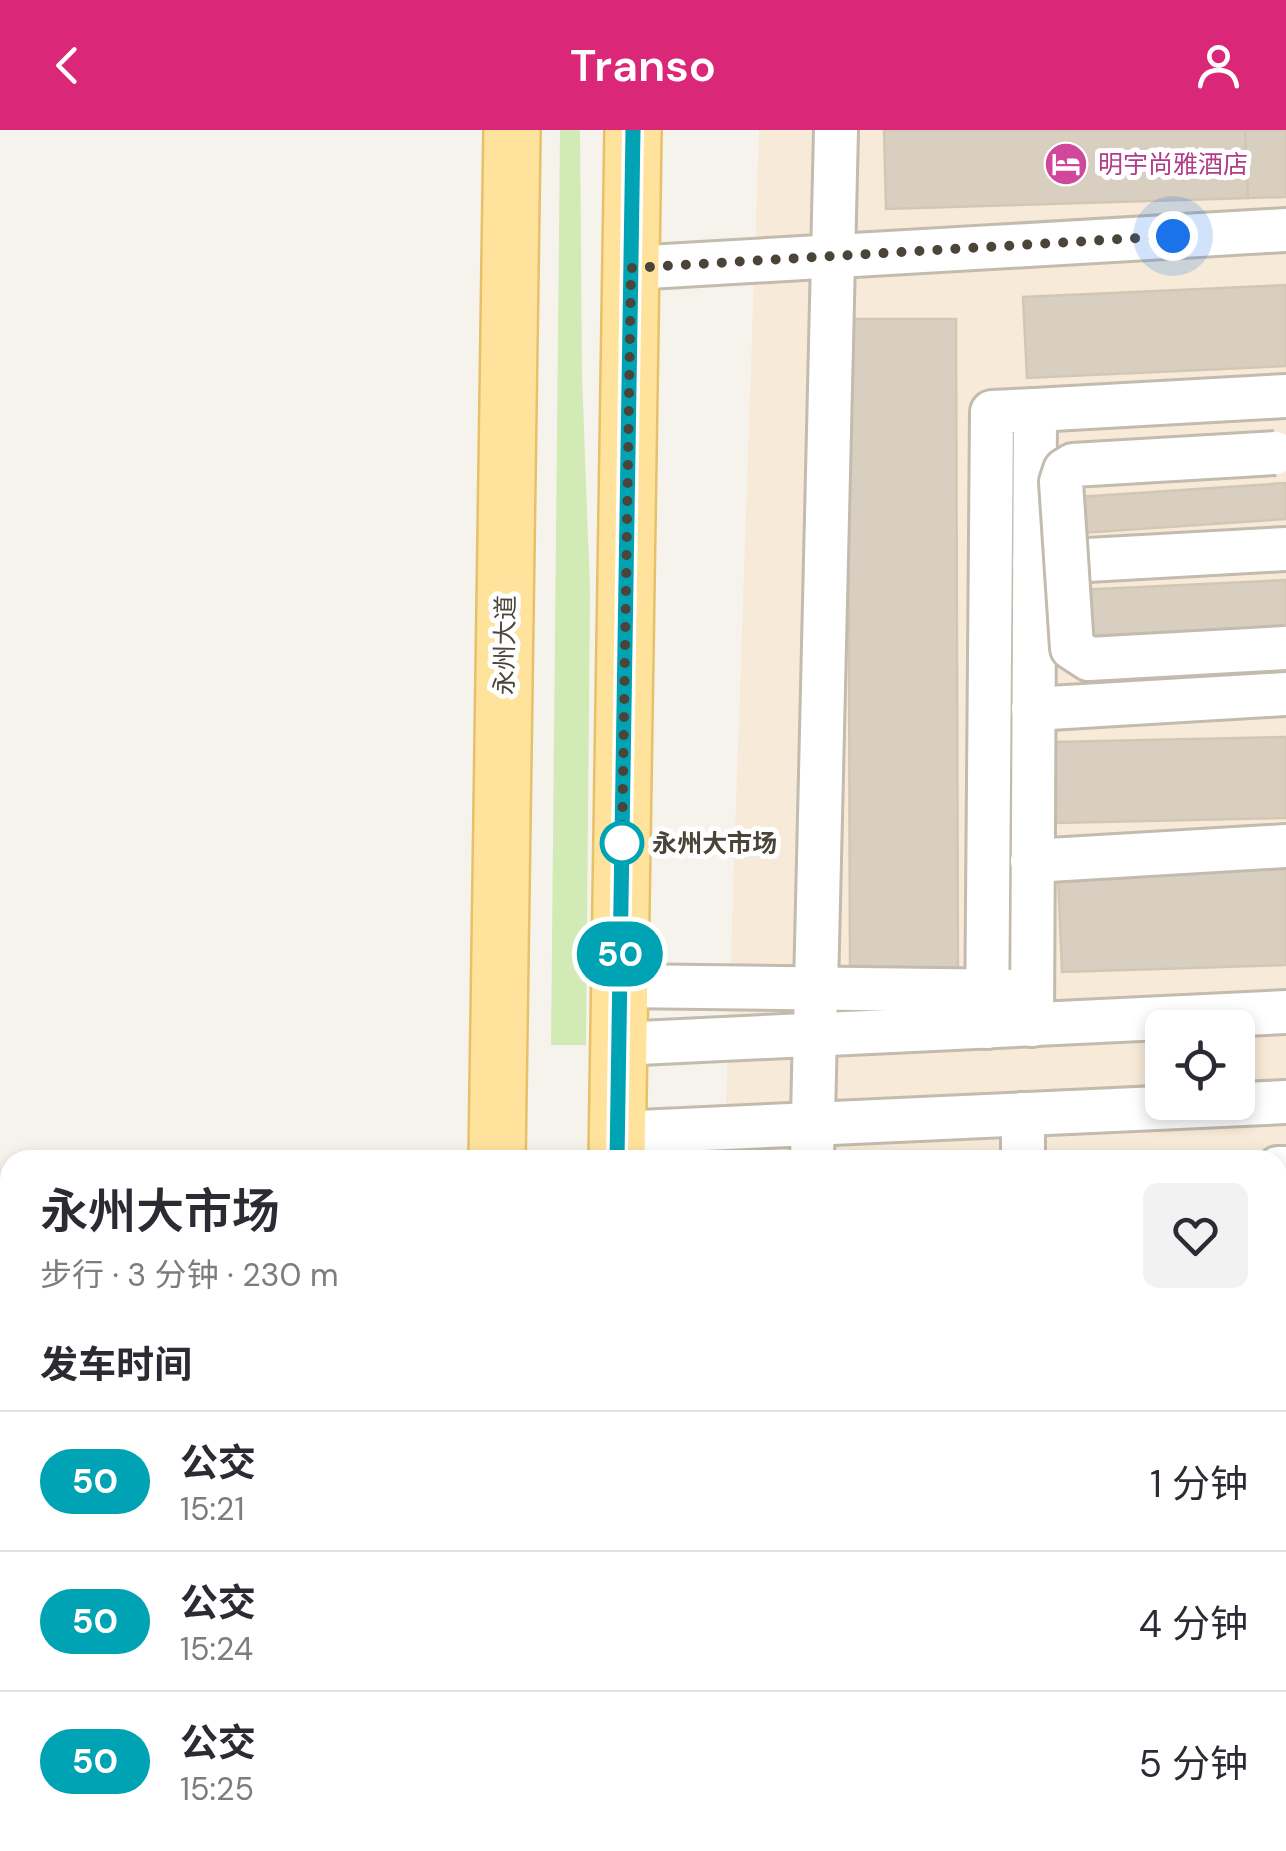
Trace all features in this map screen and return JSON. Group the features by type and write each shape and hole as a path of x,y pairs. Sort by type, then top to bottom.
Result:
{"main road":[{"name":"永州大道","path":"497,1150 512,130"},
{"path":"617,1147 633,130"}],"street":[{"path":"813,1142 836,130"},
{"path":"631,268 1286,230"},
{"path":"987,1009 992,412 1286,396"},
{"path":"1032,1008 1035,410"},
{"path":"1286,452 1073,465 1065,470 1061,482 1072,648 1078,655 1088,659 1286,648"},
{"path":"1034,563 1286,549"},
{"path":"1033,709 1286,694"},
{"path":"1032,861 1286,846"},
{"path":"620,986 816,989 987,1009"},
{"path":"619,1044 815,1034 987,1009 1286,1012"},
{"path":"617,1147 813,1142 1024,1114 1286,1102"},
{"path":"1023,1150 1024,1114"}],"shaded area":[{"name":"永州大市场","path":"759,130 1286,130 1286,1150 724,1150"}],"green space":[{"path":"560,130 580,130 582,376 590,590 586,1045 551,1045"}],"building":[{"name":"明宇尚雅酒店","path":"884,130 1245,130 1248,198 886,209"},
{"path":"1245,130 1286,130 1286,197 1248,198"},
{"path":"1286,285 1286,366 1027,378 1023,297"},
{"path":"848,319 956,319 958,980 850,980"},
{"path":"1286,483 1286,519 1081,533 1078,497"},
{"path":"1286,580 1286,627 1081,636 1078,590"},
{"path":"1286,737 1286,818 1056,823 1054,742"},
{"path":"1286,868 1286,965 1062,972 1058,875"}],"bus line":[{"name":"50","path":"617,1150 633,130"}],"place":[{"name":"明宇尚雅酒店","path":"1066,164"},
{"name":"永州大市场","path":"622,843"}],"route":[{"path":"622,843 631,268 1173,236"}]}
